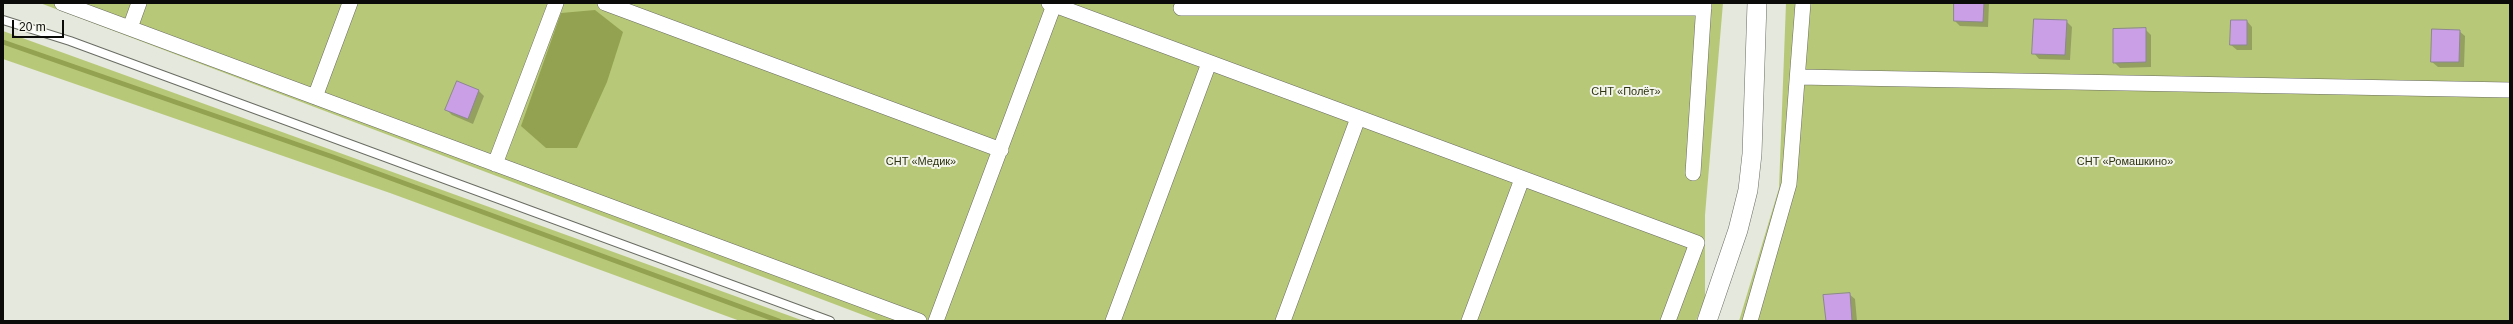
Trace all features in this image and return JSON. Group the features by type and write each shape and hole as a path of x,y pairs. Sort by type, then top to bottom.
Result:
{"street":[{"path":"62,3 919,321"},
{"path":"130,28 139,3"},
{"path":"315,97 350,3"},
{"path":"495,164 556,3"},
{"path":"605,3 1001,150"},
{"path":"1707,321 1738,230 1748,190 1752,154 1757,3"},
{"path":"1750,321 1789,184 1798,77 1802,3"},
{"path":"936,321 1001,150 1051,4 1696,243 1668,321"},
{"path":"1181,8 1704,6 1693,173"},
{"path":"1112,321 1209,62"},
{"path":"1798,77 2510,90"},
{"path":"1283,321 1358,118"},
{"path":"1470,321 1522,179"}],"lane":[{"path":"3,20 70,41 830,321"}],"green space":[{"name":"СНТ «Медик»","path":"40,3 1723,3 1705,215 1705,299 1696,321 879,321"},
{"name":"СНТ «Ромашкино»","path":"1786,3 2510,3 2510,321 1739,321 1779,188"},
{"path":"3,31 804,321 740,321 390,193 3,59"}],"shaded area":[{"path":"595,10 623,32 607,82 577,148 546,148 521,126 561,13"}],"building":[{"path":"1954,3 1984,3 1983,22 1954,21"},
{"path":"2034,19 2067,20 2065,55 2032,54"},
{"path":"2231,20 2247,20 2247,45 2230,45"},
{"path":"2146,28 2146,62 2113,63 2113,29"},
{"path":"2432,29 2460,30 2459,62 2431,62"},
{"path":"457,81 479,90 468,119 445,110"},
{"path":"1850,293 1852,321 1826,321 1823,295"}],"waterway":[{"path":"3,42 333,157 779,321"}],"park label":[{"name":"СНТ «Полёт»","path":"1626,92"}]}
